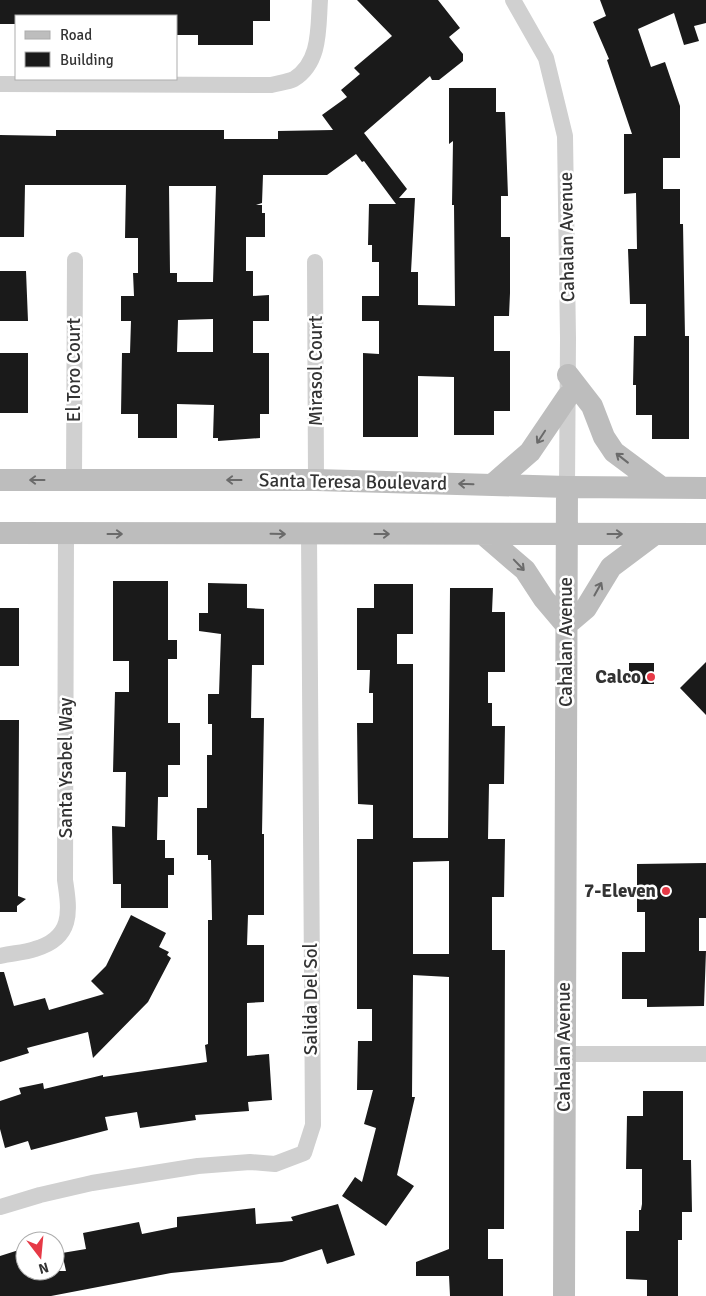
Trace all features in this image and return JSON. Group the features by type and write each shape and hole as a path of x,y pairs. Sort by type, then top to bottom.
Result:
{"main road":[{"path":"492,485 530,452 568,386 592,406 604,437 614,452 661,487"},
{"name":"Santa Teresa Boulevard","path":"0,480 316,480 567,487 706,488"},
{"name":"Cahalan Avenue","path":"564,1296 567,487"},
{"path":"0,533 706,534"},
{"path":"483,534 525,570 544,599 566,625 586,608 610,567 655,534"}],"street":[{"path":"0,84 271,85 293,79 310,64 317,44 320,0"},
{"name":"Cahalan Avenue","path":"515,1 546,58 565,136 568,386 567,487"},
{"name":"El Toro Court","path":"74,480 75,260"},
{"name":"Mirasol Court","path":"315,262 316,480"},
{"name":"Santa Ysabel Way","path":"0,956 34,950 54,942 68,924 69,903 65,880 66,534"},
{"name":"Salida Del Sol","path":"0,1207 40,1195 100,1182 198,1166 250,1162 275,1164 304,1153 313,1125 309,534"},
{"path":"564,1054 706,1054"}],"building":[{"path":"0,0 270,0 270,21 253,21 253,45 198,45 198,35 178,35 178,15 15,15 15,24 0,24"},
{"path":"357,0 438,0 460,28 449,37 463,54 463,61 439,80 432,80 430,76 364,133 407,189 399,198 415,198 411,272 418,272 418,305 455,306 454,205 452,205 453,141 449,144 449,88 496,88 496,112 505,112 508,196 501,196 501,237 510,237 509,316 494,316 494,351 510,351 510,411 494,411 494,435 454,435 454,377 418,376 418,437 363,437 363,353 379,354 379,321 362,321 362,296 379,296 379,262 372,262 372,245 368,245 369,204 396,204 364,161 362,162 356,154 327,175 263,175 262,203 256,205 262,205 262,213 265,213 265,237 246,237 246,271 253,271 253,296 269,295 269,321 253,321 253,353 269,353 269,414 260,414 260,438 218,441 218,438 213,438 214,405 177,404 177,438 138,438 138,414 121,414 122,353 130,353 131,321 121,321 121,296 134,296 133,273 138,273 138,238 125,238 126,185 25,185 24,237 0,237 0,135 56,136 56,130 224,130 224,139 278,139 278,131 333,130 322,115 347,97 341,90 360,74 354,68 392,36","holes":["169,186 216,186 213,282 177,282 177,273 170,273","213,319 213,352 177,352 178,320"]},
{"path":"600,0 706,0 706,23 694,26 699,41 684,45 674,13 638,29 651,67 665,62 680,106 680,158 663,158 663,189 680,189 680,224 683,224 685,336 689,336 689,439 652,439 652,415 636,415 636,385 633,385 634,336 646,336 646,304 630,304 628,249 637,249 636,193 624,194 624,134 632,134 607,60 609,59 593,22 606,16"},
{"path":"0,271 26,271 28,321 0,321"},
{"path":"0,353 28,353 28,413 0,413"},
{"path":"113,581 168,581 168,640 177,640 177,659 168,659 168,723 180,723 180,765 168,765 168,797 158,797 157,840 165,840 165,858 174,858 174,875 168,875 168,908 121,908 121,884 113,884 112,826 125,827 126,772 113,772 115,692 129,692 129,661 113,661"},
{"path":"208,583 247,584 247,608 264,609 264,665 252,665 251,718 264,718 262,834 264,834 264,915 248,915 247,945 264,945 264,1002 247,1003 247,1056 269,1054 272,1100 248,1102 249,1111 195,1115 196,1120 140,1128 137,1112 105,1117 108,1130 31,1150 28,1141 5,1148 0,1129 0,1101 21,1094 19,1088 43,1083 44,1089 103,1075 103,1077 207,1062 205,1045 208,1044 208,920 212,920 211,860 208,860 208,855 197,855 197,808 207,808 207,755 212,755 212,724 208,724 208,694 219,694 221,634 199,631 199,613 208,613"},
{"path":"374,584 413,584 413,634 397,634 397,664 413,664 413,838 448,838 450,588 493,588 492,612 505,612 505,672 488,672 488,703 492,703 492,726 505,726 504,784 489,784 488,839 505,839 504,897 492,897 492,950 505,950 504,1229 488,1229 488,1259 503,1259 503,1296 450,1296 449,1276 416,1276 416,1262 449,1249 449,977 413,975 412,1097 415,1097 397,1175 414,1186 386,1226 342,1196 355,1177 362,1182 376,1128 364,1124 373,1090 357,1090 358,1041 372,1041 372,1009 357,1009 357,839 373,839 373,805 358,804 357,723 373,723 373,693 369,693 370,670 357,670 357,608 374,608","holes":["449,861 449,954 413,954 413,862"]},
{"path":"0,608 19,608 19,666 0,666"},
{"path":"706,662 706,715 680,688"},
{"path":"629,663 654,663 654,684 629,684"},
{"path":"0,720 19,720 18,896 26,899 17,906 17,912 0,912"},
{"path":"706,863 706,918 699,918 699,951 706,951 704,1006 647,1007 647,999 622,999 622,952 645,952 645,912 637,912 637,864"},
{"path":"131,915 166,933 159,947 169,952 167,955 171,958 148,1002 93,1058 88,1032 27,1048 29,1053 0,1062 0,972 4,972 14,1006 45,998 49,1010 104,994 91,981 106,966"},
{"path":"643,1091 683,1091 683,1160 691,1160 692,1212 682,1212 682,1240 678,1240 678,1296 647,1296 647,1280 626,1279 626,1231 639,1231 639,1210 641,1210 642,1204 642,1169 626,1169 627,1116 643,1116"},
{"path":"338,1204 355,1255 327,1264 322,1249 282,1262 171,1273 51,1296 0,1296 0,1256 15,1251 15,1281 65,1281 65,1252 86,1249 83,1233 139,1222 142,1234 177,1227 177,1217 255,1208 256,1224 293,1221 291,1217"}],"place":[{"name":"Calco","path":"651,677"},
{"name":"7-Eleven","path":"666,891"}]}
